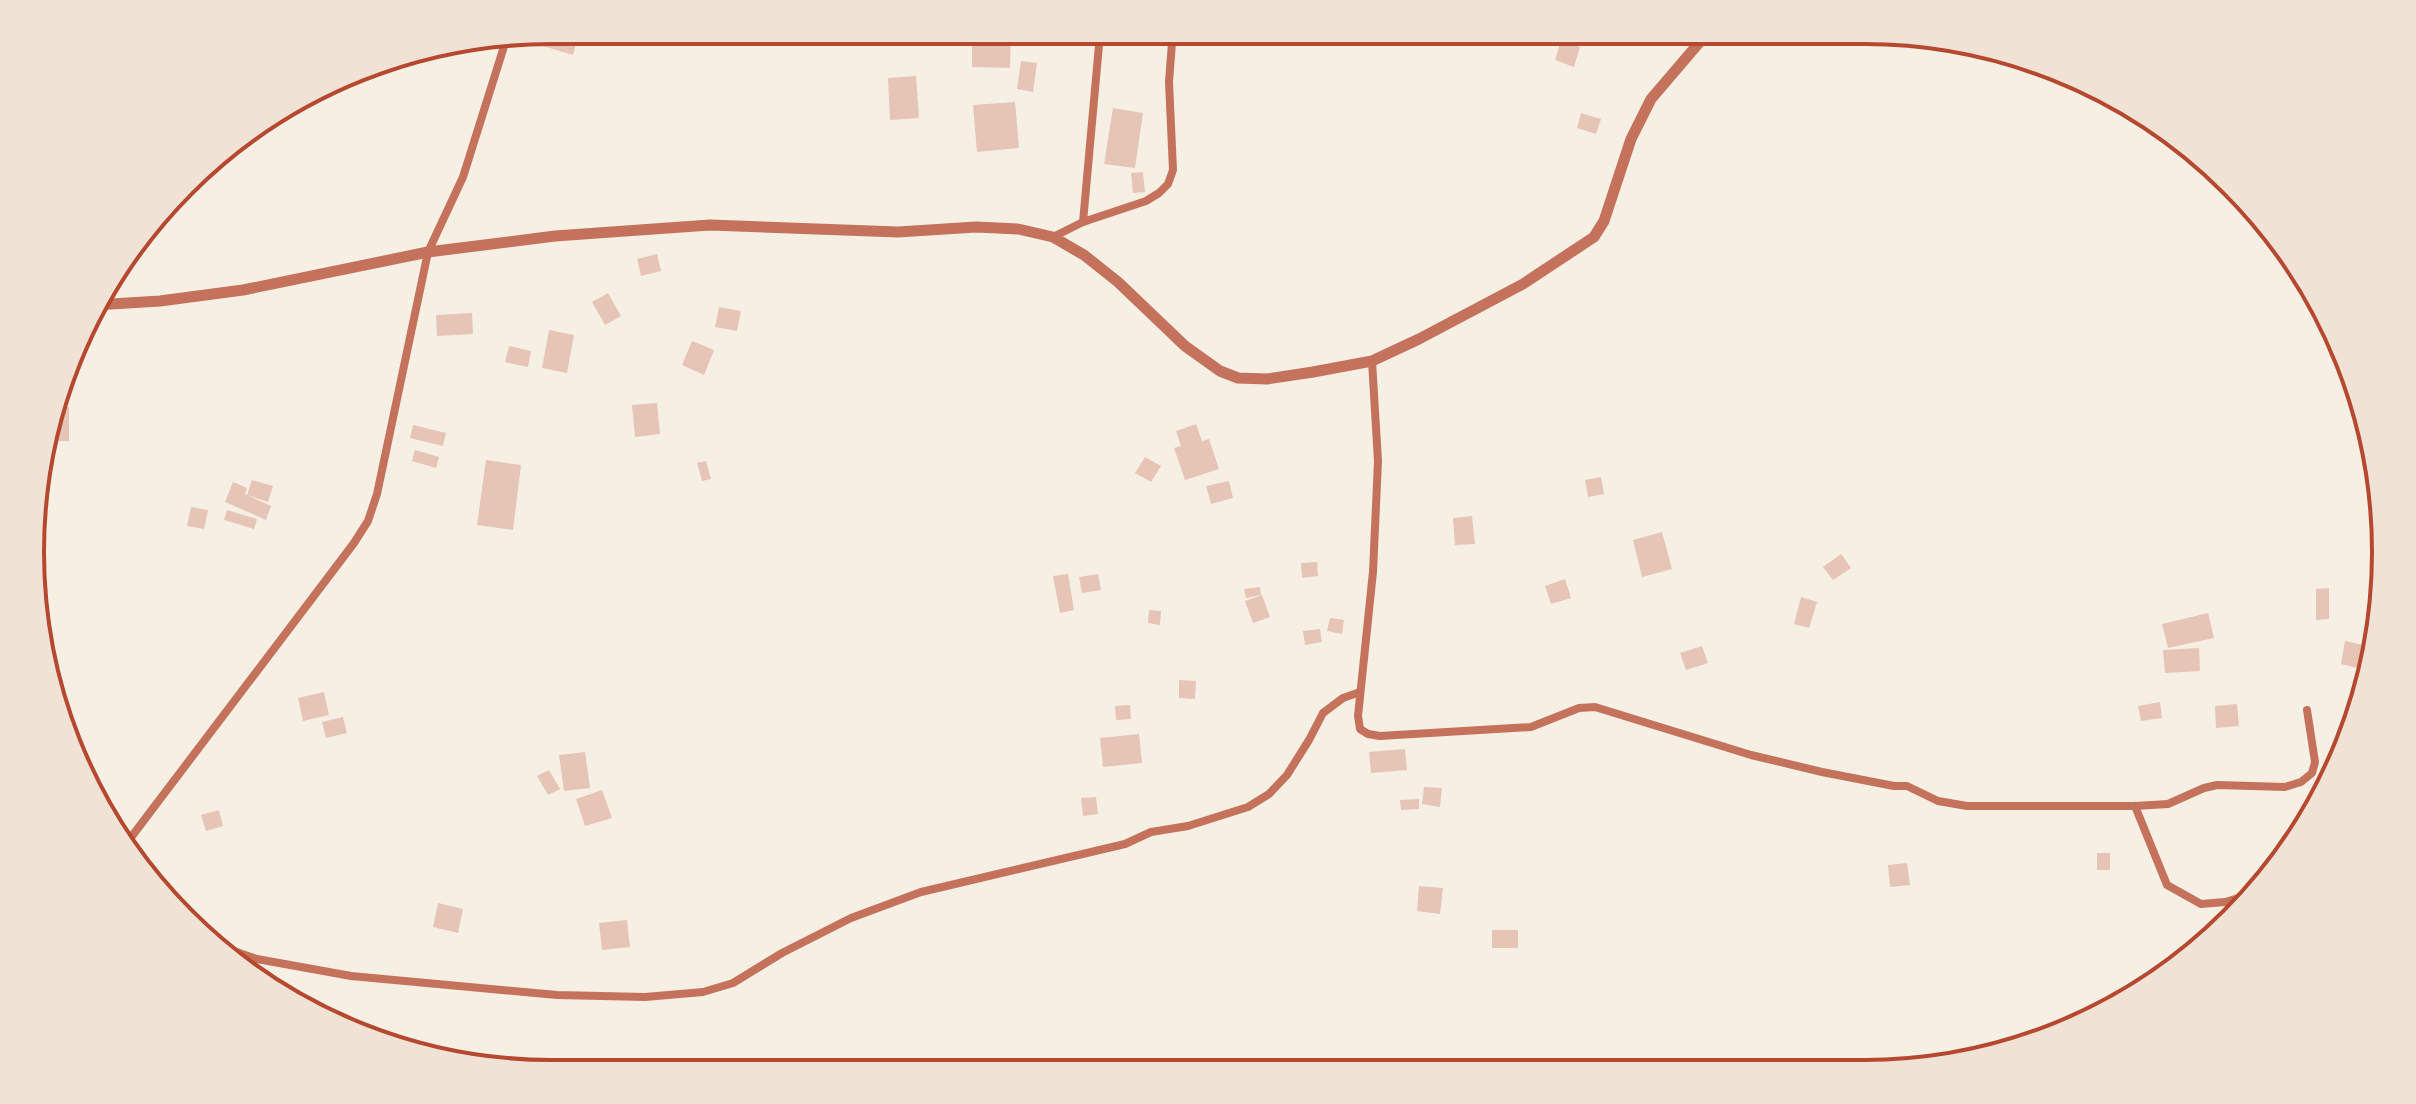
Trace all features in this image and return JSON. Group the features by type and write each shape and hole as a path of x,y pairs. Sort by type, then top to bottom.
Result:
{"street":[{"path":"1083,222 1099,44"},
{"path":"1053,237 1083,222 1146,201 1168,184 1173,170 1169,82 1172,44"},
{"path":"109,304 243,290 428,252 555,236 710,225 898,232 976,227 1018,229 1053,237 1084,255 1118,282 1185,346 1220,371 1238,378 1267,379 1372,361 1523,284 1594,237 1604,221 1631,139 1651,99 1698,44"},
{"path":"132,836 345,556 368,521 377,494 428,252 463,177 504,46"},
{"path":"1372,361 1378,461 1373,572 1358,716 1360,729 1368,734 1380,736 1531,727 1579,708 1595,707 1765,758 1822,772 1907,786 1950,804 2135,806 2168,804 2217,785 2285,787 2301,782 2312,773 2315,762 2307,710"},
{"path":"241,954 351,976 557,995 645,997 703,992 733,983 782,953 851,918 921,892 1125,844 1151,832 1188,826 1248,807 1269,794 1287,775 1323,713 1343,698 1360,692"},
{"path":"2135,806 2167,885 2201,904 2234,899"}],"building":[{"path":"543,44 576,44 573,55"},
{"path":"972,44 1011,44 1010,68 972,67"},
{"path":"1560,44 1580,47 1574,67 1555,60"},
{"path":"1021,61 1037,63 1033,92 1017,89"},
{"path":"916,76 919,118 890,120 888,78"},
{"path":"1015,102 1019,148 977,152 973,105"},
{"path":"1113,108 1143,113 1135,168 1104,164"},
{"path":"1581,113 1601,119 1596,134 1577,128"},
{"path":"1143,172 1145,192 1133,193 1131,173"},
{"path":"657,254 661,271 641,276 637,259"},
{"path":"608,293 621,316 605,325 592,302"},
{"path":"719,307 741,311 737,331 715,327"},
{"path":"472,313 473,334 437,336 436,315"},
{"path":"549,330 574,335 567,373 542,368"},
{"path":"692,341 714,350 704,375 682,365"},
{"path":"509,346 531,351 528,367 505,362"},
{"path":"657,403 660,434 635,437 632,405"},
{"path":"65,407 69,407 69,441 57,441"},
{"path":"1196,424 1202,441 1209,439 1219,469 1185,480 1174,448 1181,446 1176,431"},
{"path":"413,425 446,433 443,446 410,438"},
{"path":"415,450 439,457 436,468 412,461"},
{"path":"1145,457 1161,466 1151,482 1135,473"},
{"path":"486,460 521,465 513,530 477,525"},
{"path":"706,461 711,479 702,481 697,463"},
{"path":"1601,477 1604,494 1588,497 1585,480"},
{"path":"252,480 273,486 268,502 247,495"},
{"path":"1229,481 1233,498 1211,504 1206,486"},
{"path":"233,482 247,488 245,494 271,506 266,520 225,502"},
{"path":"191,507 208,510 204,529 187,526"},
{"path":"227,510 257,519 254,529 224,520"},
{"path":"1472,516 1475,544 1455,545 1453,518"},
{"path":"1662,532 1672,569 1642,577 1633,540"},
{"path":"1841,554 1851,568 1833,580 1823,567"},
{"path":"1317,562 1318,576 1302,578 1301,563"},
{"path":"1068,574 1074,610 1060,613 1053,576"},
{"path":"1098,574 1101,590 1082,593 1079,577"},
{"path":"1565,579 1571,598 1551,604 1545,586"},
{"path":"1260,587 1261,595 1246,598 1244,589"},
{"path":"2329,588 2329,619 2316,620 2316,589"},
{"path":"1262,595 1270,617 1253,623 1245,601"},
{"path":"1801,597 1817,602 1809,628 1794,624"},
{"path":"1149,610 1161,611 1160,625 1148,623"},
{"path":"2208,613 2214,638 2168,648 2162,624"},
{"path":"1330,618 1344,620 1342,634 1327,631"},
{"path":"1320,629 1322,642 1305,645 1303,631"},
{"path":"2345,641 2363,645 2358,668 2341,664"},
{"path":"1702,646 1708,663 1686,670 1680,653"},
{"path":"2199,648 2200,671 2165,673 2163,650"},
{"path":"1179,680 1196,681 1195,699 1179,698"},
{"path":"324,692 329,715 303,721 298,698"},
{"path":"2160,702 2162,718 2141,721 2138,706"},
{"path":"2237,704 2239,726 2216,728 2215,706"},
{"path":"1130,705 1131,719 1116,720 1115,706"},
{"path":"343,717 347,733 326,738 322,722"},
{"path":"1139,734 1142,763 1103,767 1100,738"},
{"path":"1405,749 1407,770 1371,773 1369,752"},
{"path":"585,752 590,788 564,791 559,755"},
{"path":"549,770 560,789 548,795 537,776"},
{"path":"1424,787 1442,788 1440,807 1422,804"},
{"path":"602,790 612,818 585,826 576,799"},
{"path":"1096,797 1098,814 1083,816 1081,798"},
{"path":"1419,799 1419,809 1401,810 1400,800"},
{"path":"219,810 223,826 206,831 201,815"},
{"path":"2097,853 2110,853 2110,870 2097,870"},
{"path":"1907,863 1910,885 1890,887 1888,865"},
{"path":"1419,886 1443,888 1440,914 1417,911"},
{"path":"438,903 463,909 458,933 433,927"},
{"path":"627,920 630,947 602,950 599,923"},
{"path":"1492,930 1518,930 1518,948 1492,948"}]}
